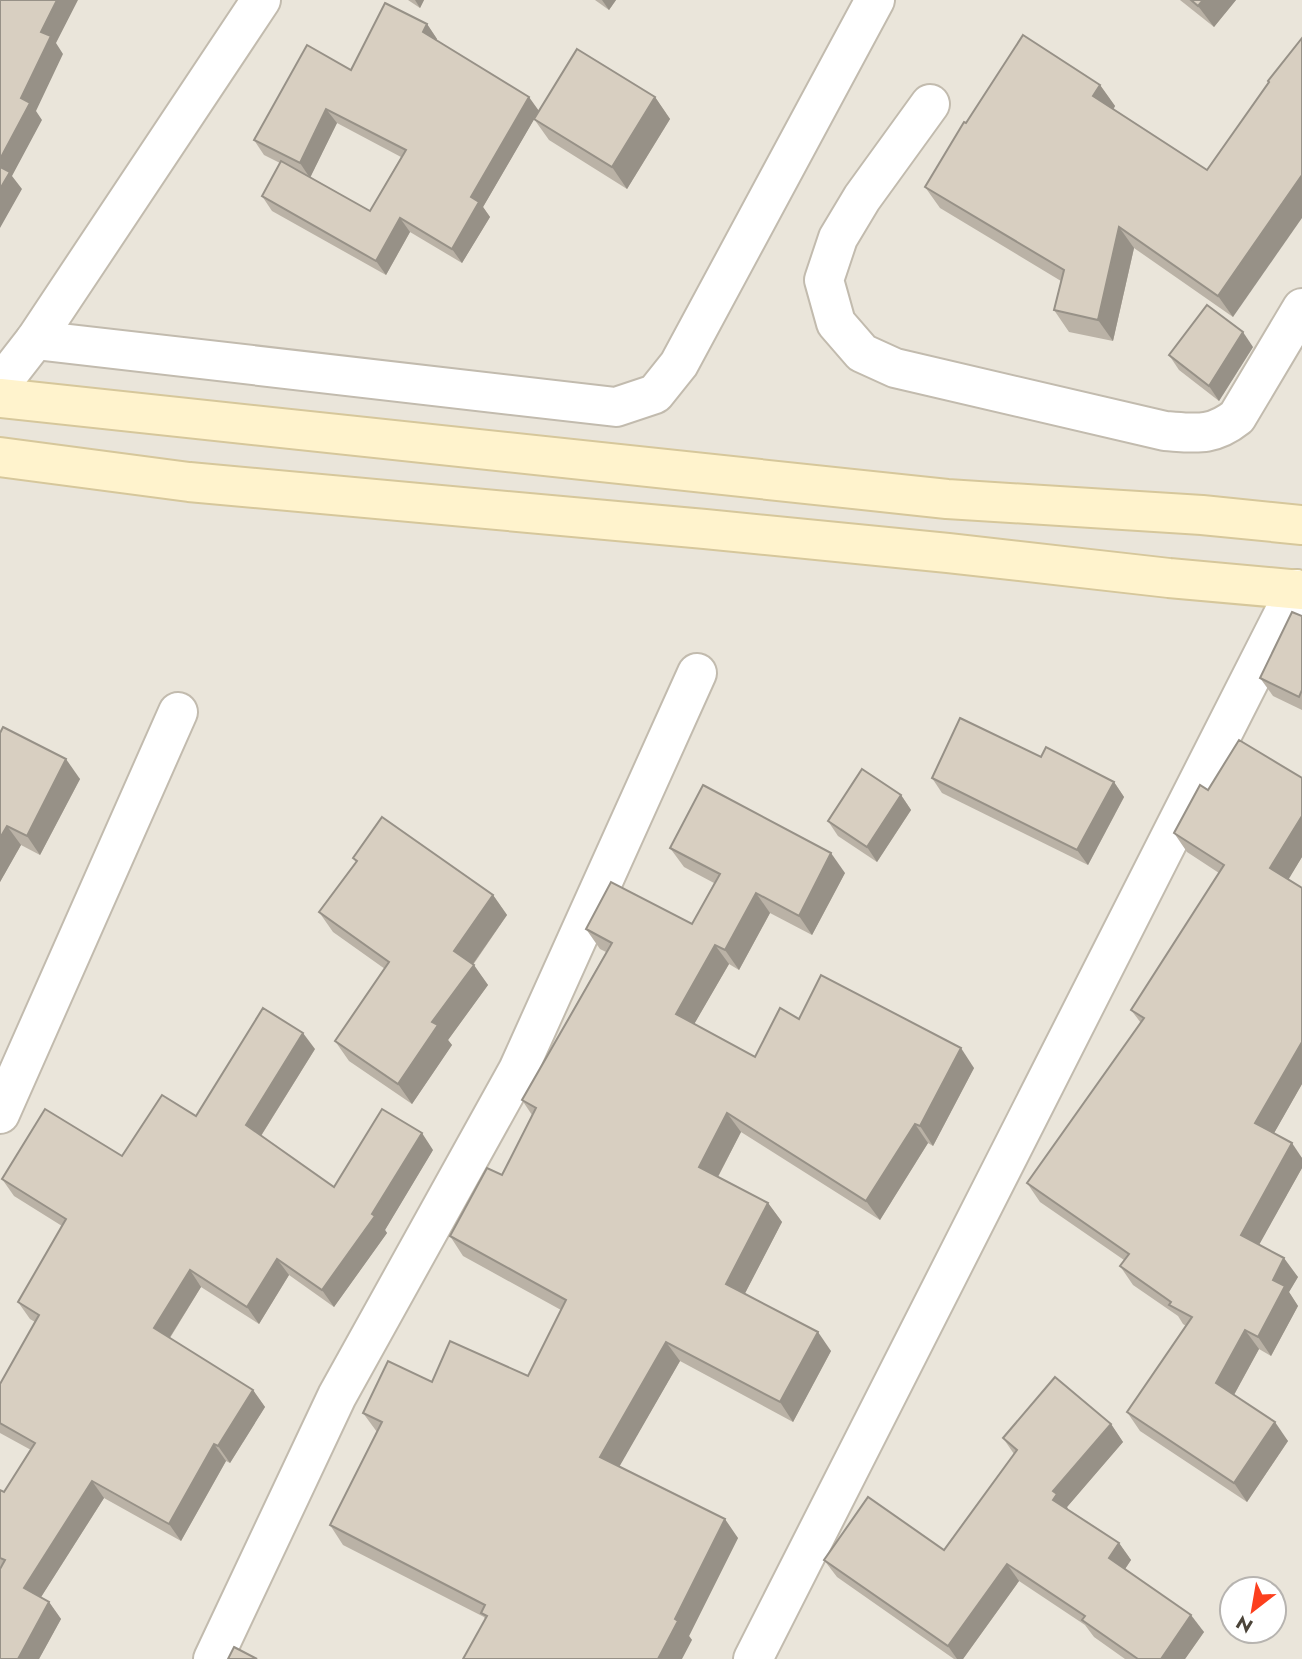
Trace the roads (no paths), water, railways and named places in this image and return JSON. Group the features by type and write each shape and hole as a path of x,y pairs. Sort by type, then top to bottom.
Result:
{"main road":[{"path":"0,398 947,499 1202,515 1302,525"},
{"path":"0,457 189,482 705,528 1299,590"}],"street":[{"path":"0,385 35,340 261,0"},
{"path":"35,340 616,407 655,394 679,364 875,0"},
{"path":"930,104 850,218 838,238 824,280 836,323 862,353 895,368 1165,431 1203,434 1224,428 1237,417 1302,308"},
{"path":"753,1659 1299,590"},
{"path":"213,1659 337,1396 518,1070 697,673"},
{"path":"0,1114 178,712"}]}
